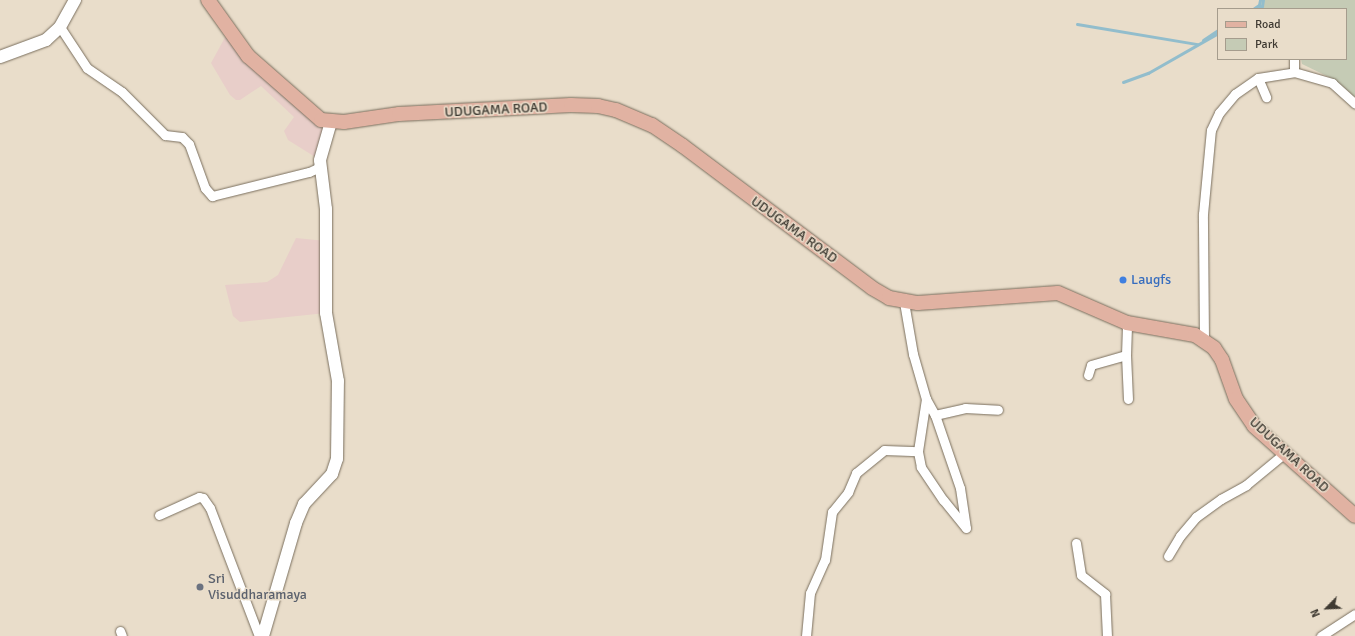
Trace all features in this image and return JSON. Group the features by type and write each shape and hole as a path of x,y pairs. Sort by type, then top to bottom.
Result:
{"main road":[{"path":"0,57 46,40 60,27 75,0"},
{"name":"UDUGAMA ROAD","path":"208,0 228,32 265,73 321,120 344,122 399,114 571,105 598,106 616,110 652,125 872,288 889,298 904,302 1058,293 1127,322 1186,332 1204,340 1214,348 1222,360 1236,399 1259,431 1286,452 1355,516"},
{"path":"263,636 296,523 304,504 332,474 337,459 338,381 326,313 326,209 320,160 331,122"}],"street":[{"path":"60,27 87,68 122,92 165,134 182,137 189,144 206,188 212,196 309,172 318,168 320,160"},
{"path":"1294,60 1294,72"},
{"path":"1204,340 1203,214 1212,130 1219,113 1235,94 1258,78 1294,72 1332,83 1355,104"},
{"path":"1258,78 1266,97"},
{"path":"904,302 913,354 926,399 935,415 960,488 966,528 943,500 921,467 918,451 926,399"},
{"path":"1127,322 1126,355 1128,399"},
{"path":"1088,375 1090,365 1126,355"},
{"path":"935,415 966,408 998,410"},
{"path":"806,636 810,593 825,560 832,512 848,492 856,473 884,450 918,451"},
{"path":"1168,556 1180,536 1196,517 1221,498 1246,485 1286,452"},
{"path":"159,515 199,497 203,498 210,508 259,636"},
{"path":"1076,543 1081,575 1105,594 1107,636"},
{"path":"1321,636 1355,614"}],"shaded area":[{"path":"228,32 331,122 320,160 288,140 284,131 294,117 261,86 240,100 236,100 230,95 211,63"},
{"path":"296,238 326,241 326,313 240,322 233,316 225,285 267,282 278,275"}],"green space":[{"path":"1261,0 1355,0 1355,97 1335,80 1302,64 1301,60 1347,60 1347,8 1262,8"}],"waterway":[{"path":"1254,8 1259,5 1260,0"},
{"path":"1259,8 1262,6 1263,0"},
{"path":"1077,24 1197,44"},
{"path":"1203,40 1217,31"},
{"path":"1123,82 1148,73 1217,34"}],"place":[{"name":"Laugfs","path":"1123,280"},
{"name":"Sri Visuddharamaya","path":"200,587"}]}
